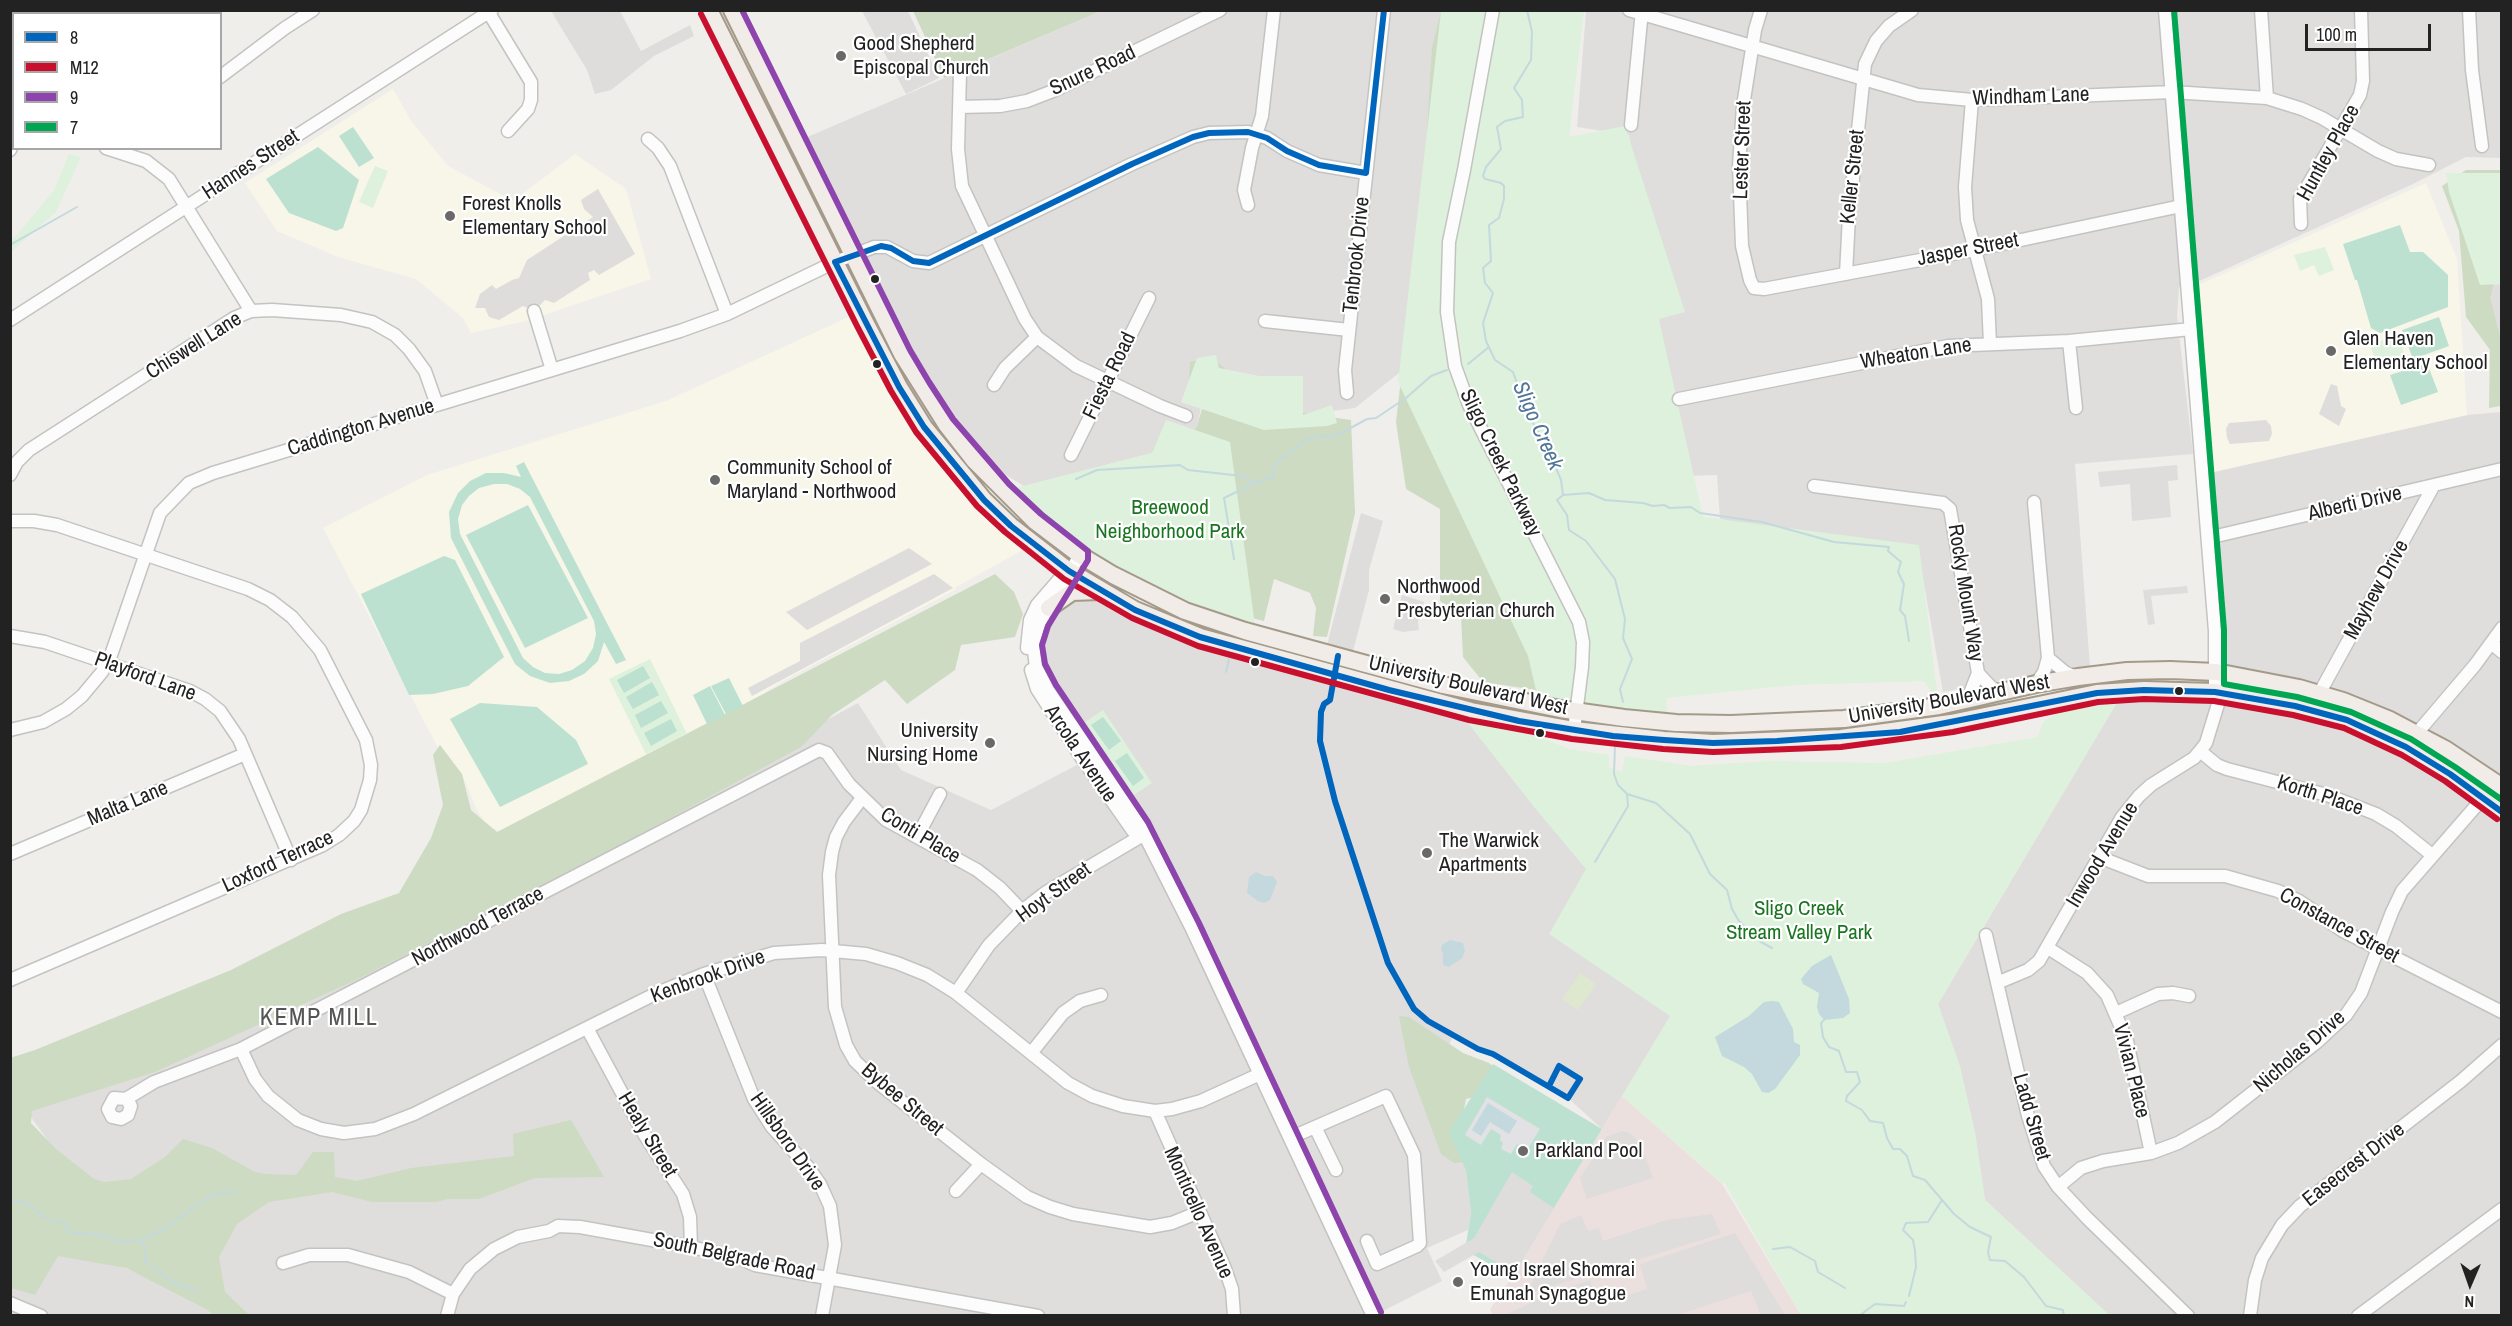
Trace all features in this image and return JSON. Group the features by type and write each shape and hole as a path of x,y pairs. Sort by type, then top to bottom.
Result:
{"main road":[{"name":"University Boulevard West","path":"709,10 899,387 924,428 984,500 1011,526 1069,571 1135,610 1200,637 1471,711 1574,730 1644,738 1713,743 1841,738 1951,723 2097,693 2144,690 2216,692 2295,706 2347,720 2406,747 2502,812"},
{"name":"University Boulevard West","path":"732,10 902,354 946,424 974,460 1020,506 1080,555 1146,593 1185,611 1245,631 1443,685 1576,711 1676,723 1784,723 1882,715 1967,701 2036,684 2078,677 2127,671 2216,672 2319,694 2390,720 2417,733 2502,787"},
{"path":"734,59 751,50"},
{"path":"902,354 910,388 926,416 924,428"},
{"path":"942,450 950,448 956,453 1004,504 1020,506"},
{"path":"1049,608 1072,592 1103,591"}],"street":[{"path":"222,75 285,28 314,10"},
{"name":"Snure Road","path":"958,107 1000,106 1027,101 1053,91 1220,10"},
{"path":"1248,205 1244,190 1262,116 1274,10"},
{"name":"Tenbrook Drive","path":"1347,393 1345,369 1384,10"},
{"name":"Sligo Creek Parkway","path":"1493,10 1449,242 1448,312 1455,366 1469,405 1579,622 1583,642 1582,667 1574,730"},
{"name":"Lester Street","path":"1754,288 1749,280 1742,246 1739,166 1743,106 1761,10"},
{"name":"Keller Street","path":"1846,274 1849,216 1865,64 1876,41 1889,26 1912,10"},
{"name":"Inwood Avenue","path":"1997,983 2028,970 2039,961 2122,817 2151,785 2194,758 2200,751 2206,743 2215,720 2218,703 2208,538 2165,10"},
{"path":"2261,10 2267,98"},
{"name":"Huntley Place","path":"2301,225 2300,199 2356,104 2363,81 2361,10"},
{"path":"2469,10 2472,70 2481,146"},
{"path":"491,12 531,82 531,100 528,109 508,131"},
{"name":"Hannes Street","path":"10,320 491,12"},
{"path":"1630,125 1637,12"},
{"name":"Windham Lane","path":"1637,12 1863,81 1918,95 1972,100 2172,92 2267,98 2302,109 2396,159 2429,165"},
{"path":"960,73 958,149 962,186 1025,319 1037,337 1063,358 1160,406 1186,416"},
{"path":"1972,100 1965,187 1967,220 1988,299 1990,344"},
{"name":"Caddington Avenue","path":"10,730 43,722 66,709 82,696 106,663 160,513 189,483 213,473 680,331 727,314 835,262 881,246 891,248 913,261 929,263 1132,164 1193,137 1230,131 1257,135 1319,165 1366,173"},
{"path":"648,139 658,148 670,166 727,314"},
{"path":"113,150 132,155 154,166 169,179 251,310"},
{"name":"Jasper Street","path":"1754,288 1764,290 1974,250 2181,206"},
{"name":"Fiesta Road","path":"1071,455 1149,298"},
{"name":"Chiswell Lane","path":"10,475 17,462 29,450 234,318 251,310 341,315 372,322 395,335 410,349 424,371 437,405"},
{"path":"534,311 552,370"},
{"path":"1265,321 1349,330"},
{"name":"Wheaton Lane","path":"1679,399 1948,346 2069,341 2191,330"},
{"path":"994,385 1005,368 1037,337"},
{"path":"2069,341 2076,408"},
{"name":"Alberti Drive","path":"2208,538 2502,470"},
{"name":"Mayhew Drive","path":"2319,694 2434,485"},
{"name":"Rocky Mount Way","path":"1814,486 1943,503 1950,509 1978,673 1967,701"},
{"path":"2034,502 2048,658 2044,672 2036,684"},
{"name":"Loxford Terrace","path":"10,521 34,521 57,525 248,589 270,600 292,617 320,650 366,740 371,765 370,780 357,815 339,835 291,860 10,980"},
{"name":"Arcola Avenue","path":"1080,555 1040,621 1033,644 1036,667 1048,690 1140,826 1191,927 1373,1316"},
{"name":"Arcola Avenue","path":"1069,571 1059,578 1038,605 1030,620 1027,643 1028,664 1037,689 1081,757 1133,831 1143,835"},
{"path":"2406,747 2502,628"},
{"name":"Playford Lane","path":"10,636 45,642 190,691 205,699 227,720 245,754 291,860"},
{"path":"2491,643 2502,652"},
{"path":"2048,658 2066,673 2078,677"},
{"name":"Rocky Mount Way","path":"1978,673 1991,687 2001,693"},
{"name":"Northwood Terrace","path":"126,1099 153,1082 241,1049 814,752 819,750 827,753"},
{"name":"Korth Place","path":"2200,751 2217,765 2227,769 2327,795 2376,814 2396,826 2432,855"},
{"name":"Conti Place","path":"827,753 862,798 886,819 977,870 1000,888 1022,912"},
{"name":"Malta Lane","path":"10,854 245,754"},
{"path":"917,837 940,794"},
{"name":"Bybee Street","path":"862,798 844,822 832,852 829,875 837,1022 855,1061 877,1082 1027,1197 1073,1214 1150,1227 1172,1223 1199,1212"},
{"name":"Nicholas Drive","path":"2058,1187 2081,1168 2103,1161 2151,1153 2178,1143 2215,1122 2317,1042 2346,1015 2361,993 2402,891 2483,798"},
{"name":"Hoyt Street","path":"956,993 989,945 1022,912 1046,893 1143,835"},
{"name":"Constance Street","path":"2099,857 2148,876 2225,876 2250,881 2299,901 2343,931 2502,1012"},
{"name":"Ladd Street","path":"1986,935 2038,1150 2044,1166 2058,1187 2087,1218 2188,1316"},
{"name":"Vivian Place","path":"2048,948 2087,973 2108,995 2127,1041 2151,1153"},
{"name":"Kenbrook Drive","path":"241,1049 255,1079 268,1096 298,1120 344,1133 375,1129 414,1114 657,993 704,974 774,953 832,950 866,954 927,975 956,993 1068,1083 1092,1096 1123,1106 1155,1112 1201,1101 1260,1074"},
{"name":"Hillsboro Drive","path":"704,974 754,1099 772,1127 814,1176 830,1206 835,1245 822,1316"},
{"path":"2116,1013 2158,994 2173,993 2189,996"},
{"path":"1032,1052 1063,1013 1080,1001 1101,995"},
{"name":"Healy Street","path":"587,1028 644,1134 683,1194 690,1217 691,1247"},
{"name":"Easecrest Drive","path":"2250,1316 2255,1280 2262,1258 2282,1225 2300,1206 2461,1082 2502,1045"},
{"path":"1290,1138 1386,1096 1414,1155 1420,1243 1377,1264 1367,1241"},
{"name":"Monticello Avenue","path":"1155,1112 1232,1289 1234,1316"},
{"path":"1316,1127 1336,1170"},
{"path":"956,1191 981,1164"},
{"path":"2358,1316 2502,1209"},
{"name":"South Belgrade Road","path":"447,1316 453,1294 470,1269 494,1249 518,1237 549,1231 558,1226 580,1227 691,1247 739,1258 755,1265 1038,1316"},
{"path":"284,1263 309,1255 348,1255 409,1272 453,1294"},
{"path":"10,1303 41,1316"}],"shaded area":[{"path":"551,11 620,11 641,51 690,25 694,36 654,56 611,90 595,94 587,70"},
{"path":"862,11 908,11 939,78 906,94"},
{"path":"1101,11 1441,11 1404,369 1355,408 1302,415 1302,376 1258,376 1218,368 1182,402 1201,408 1196,431 1152,453 1024,486 985,462 940,405 805,138"},
{"path":"1586,11 2501,11 2501,158 2466,157 2413,184 2195,283 2179,287 2177,316 2193,454 2075,464 2090,668 2036,674 1943,692 1920,561 1720,519 1717,475 1684,476 1629,135 1577,127"},
{"name":"Forest Knolls Elementary School","path":"393,89 411,121 448,166 513,201 575,154 626,189 651,279 526,321 471,333 463,318 416,279 338,257 277,231 245,183"},
{"name":"Glen Haven Elementary School","path":"2426,183 2457,259 2467,415 2209,473 2194,287"},
{"path":"598,189 635,254 599,275 594,270 588,273 590,280 554,303 545,300 534,311 523,306 499,320 489,317 485,308 475,308 480,294 492,285 496,289 519,278 527,260 593,217 584,209 581,200"},
{"path":"2501,284 2501,366 2480,285"},
{"path":"853,315 892,390 940,462 962,488 1026,548 956,587 955,590 786,679 743,706 502,832 487,826 476,808 462,774 437,746 323,528 427,475 666,401"},
{"path":"2331,384 2337,386 2341,406 2346,409 2339,426 2319,414"},
{"path":"2501,412 2501,786 2390,720 2216,672 2204,487 2209,473 2467,415"},
{"path":"2266,420 2271,426 2272,434 2269,441 2230,444 2226,429 2229,423"},
{"path":"2177,465 2178,480 2168,481 2171,517 2132,521 2130,484 2100,487 2098,472"},
{"path":"1361,513 1383,521 1369,570 1369,590 1353,651 1327,645"},
{"path":"909,548 932,564 807,630 786,612"},
{"path":"934,574 953,588 752,696 748,688 800,661 800,643"},
{"path":"1065,578 1135,610 1471,711 1530,800 1587,869 1671,1016 1602,1129 1568,1098 1453,1036 1437,1073 1449,1132 1466,1171 1471,1213 1468,1230 1427,1248 1442,1281 1375,1315 233,1315 94,1205 23,1106 649,816 858,703 901,770 991,810 1094,756 1048,690 1033,644"},
{"path":"2187,586 2188,593 2151,596 2155,624 2148,625 2143,590"},
{"path":"1402,595 1424,602 1418,622 1419,630 1403,632 1393,629"},
{"path":"2144,690 2347,720 2501,812 2501,1315 2109,1315 1985,1200 1975,1133 1960,1067 1938,1004 2116,704"},
{"path":"1622,1096 1722,1184 1801,1315 1493,1316 1490,1309 1512,1277"},
{"path":"1487,1097 1540,1129 1527,1150 1517,1144 1511,1154 1501,1149 1503,1143 1500,1140 1501,1135 1491,1129 1481,1145 1465,1135"},
{"path":"1622,1131 1628,1132 1640,1142 1653,1178 1587,1199 1580,1178 1606,1137"},
{"path":"1512,1172 1533,1186 1530,1192 1554,1208 1514,1273 1479,1252 1444,1272 1435,1261 1474,1238"},
{"path":"1712,1214 1721,1234 1534,1292 1531,1284 1560,1224 1581,1215 1588,1231 1599,1228 1603,1241 1666,1220"},
{"path":"10,1226 118,1265 233,1315 11,1315"},
{"path":"1735,1233 1785,1315 1761,1315 1751,1291 1677,1315 1505,1315 1554,1292 1590,1280 1598,1305 1647,1289 1640,1264"}],"green space":[{"path":"913,11 1101,11 944,78"},
{"path":"1441,11 1485,11 1555,693 1483,682 1463,657 1461,616 1440,601 1440,509 1406,489 1396,422 1424,180 1432,48"},
{"path":"1441,11 1584,11 1569,137 1625,126 1685,312 1659,319 1703,517 1919,545 1936,700 1924,681 1795,685 1666,698 1668,717 1689,749 1653,743 1546,713 1538,699 1528,656 1398,382"},
{"path":"353,127 374,158 359,167 339,136"},
{"path":"318,147 359,180 343,228 336,231 289,213 266,179"},
{"path":"69,154 81,157 56,212 11,252 11,239 17,235 54,190"},
{"path":"375,166 388,171 373,208 359,202"},
{"path":"2466,170 2501,170 2501,282 2494,283 2490,298 2501,340 2501,406 2489,408 2490,350 2466,317 2459,231 2442,186"},
{"path":"2446,173 2501,173 2501,284 2480,285 2449,192"},
{"path":"2400,225 2410,252 2423,252 2448,275 2448,307 2380,333 2371,328 2357,280 2355,280 2343,244"},
{"path":"2325,247 2334,270 2319,276 2314,265 2300,271 2294,255"},
{"path":"2439,317 2449,346 2413,359 2402,330"},
{"path":"2397,335 2407,361 2380,370 2370,345"},
{"path":"1216,355 1219,368 1258,376 1303,376 1303,415 1332,405 1337,423 1327,426 1264,430 1181,402 1197,358"},
{"path":"1213,358 1233,376 1296,412 1351,420 1355,513 1327,637 1313,636 1316,608 1310,593 1274,579 1264,621 1203,606 1182,452 1197,426 1204,402 1188,399 1190,362"},
{"path":"2427,363 2438,392 2401,405 2390,375"},
{"name":"Breewood Neighborhood Park","path":"1166,420 1230,442 1255,625 1190,604 1156,590 1091,553 1039,514 1012,489 1152,453"},
{"path":"524,462 626,660 616,664 604,642 598,661 584,674 569,681 550,683 530,676 515,664 451,538 449,512 458,493 470,481 486,473 504,473 521,477 516,466","holes":["494,484 507,484 520,489 530,497 594,621 596,634 593,648 585,661 572,670 559,674 545,673 533,667 523,658 460,534 458,519 462,505 469,496 479,488"]},
{"path":"528,505 588,618 525,648 466,535"},
{"path":"444,556 455,560 504,657 468,686 433,694 409,695 361,594"},
{"path":"995,574 1014,592 1023,614 1015,637 961,645 955,670 907,704 885,680 832,715 801,747 637,836 358,979 155,1072 32,1111 31,1123 56,1149 94,1179 105,1182 131,1179 165,1157 183,1139 212,1148 255,1172 266,1174 296,1175 313,1152 334,1152 335,1177 357,1181 411,1168 514,1156 513,1134 571,1120 604,1177 535,1178 479,1199 372,1202 332,1192 269,1202 237,1224 219,1257 225,1292 249,1315 214,1315 126,1268 58,1256 35,1295 11,1288 10,1058 35,1050 231,970 341,914 399,893 431,838 443,805 433,755 440,745 462,774 471,810 497,832"},
{"path":"650,659 687,734 646,754 609,679"},
{"path":"643,666 650,678 624,693 617,680"},
{"path":"729,678 743,706 726,714 711,686"},
{"path":"652,682 659,695 633,709 626,697"},
{"path":"710,686 725,715 707,724 693,695"},
{"path":"661,701 668,713 641,728 635,715"},
{"path":"480,703 537,707 576,740 588,764 500,807 450,719"},
{"name":"Sligo Creek Stream Valley Park","path":"2116,704 1938,1004 1960,1067 1975,1133 1985,1200 2109,1315 1801,1315 1724,1182 1723,1184 1622,1096 1670,1016 1549,934 1586,869 1464,718 1536,736 1569,749 1609,755 1609,767 1622,772 1625,756 1692,766 1770,761 1885,763 2038,737 2043,722 2063,710"},
{"path":"1103,710 1152,783 1134,795 1085,722"},
{"path":"1103,717 1121,741 1109,750 1091,725"},
{"path":"671,719 677,731 651,746 644,733"},
{"path":"1127,753 1144,778 1133,786 1115,761"},
{"path":"1580,973 1596,984 1578,1010 1562,999"},
{"path":"1399,1016 1409,1017 1463,1053 1489,1063 1537,1105 1491,1093 1466,1099 1459,1134 1473,1161 1454,1163 1441,1154 1409,1067"},
{"name":"Parkland Pool","path":"1493,1064 1602,1129 1512,1277 1465,1250 1471,1213 1466,1171 1449,1132"}],"water":[{"path":"1256,872 1265,876 1273,876 1277,882 1270,900 1264,903 1247,893 1249,877"},
{"path":"1450,940 1463,943 1465,951 1462,958 1449,967 1443,965 1441,950 1442,945"},
{"path":"1831,955 1849,999 1850,1013 1843,1018 1824,1020 1817,1007 1819,993 1803,984 1801,979 1812,966"},
{"path":"1764,1002 1779,1002 1793,1029 1794,1042 1800,1045 1800,1055 1775,1089 1768,1093 1762,1092 1752,1074 1744,1067 1722,1056 1715,1037 1749,1016"},
{"name":"Parkland Pool","path":"1488,1103 1517,1121 1509,1134 1490,1122 1481,1136 1472,1130"}],"waterway":[{"name":"Sligo Creek","path":"1527,10 1532,32 1531,60 1514,88 1522,100 1523,117 1505,121 1497,127 1501,149 1486,167 1483,176 1485,179 1504,186 1504,199 1499,218 1489,225 1491,261 1483,268 1485,283 1493,293 1483,323 1486,341 1495,360 1513,372 1530,418 1546,444 1561,480 1563,495 1557,500 1567,515 1569,530 1586,541 1615,579 1625,619 1623,638 1632,659 1620,689 1623,702"},
{"path":"10,245 77,207"},
{"path":"1468,364 1489,347"},
{"path":"1234,559 1224,498 1255,483 1274,477 1273,470 1278,461 1304,441 1317,436 1334,437 1367,419 1376,418 1406,398 1431,376 1447,370"},
{"path":"1076,479 1097,470 1180,465 1188,470 1242,476 1255,483"},
{"path":"1563,495 1589,493 1605,500 1653,506 1664,505 1670,508 1691,507 1700,513 1762,522 1834,542 1889,547 1888,551 1901,562 1898,572 1904,584 1900,610 1905,616 1909,641"},
{"path":"1226,672 1229,659"},
{"name":"Sligo Creek","path":"1615,745 1614,774 1618,785 1627,794 1656,803 1690,834 1710,874 1727,890 1732,909 1739,921 1761,942 1772,948"},
{"path":"1595,862 1628,806 1627,794"},
{"name":"Sligo Creek","path":"1825,1019 1821,1023 1823,1037 1829,1047 1839,1051 1846,1072 1857,1072 1860,1082 1847,1096 1846,1101 1862,1110 1870,1121 1883,1123 1893,1149 1900,1149 1907,1156 1913,1176 1925,1180 1954,1214 1970,1227 1991,1237 1988,1252 1990,1260 2005,1261 2024,1277 2046,1306 2063,1310 2064,1316"},
{"path":"10,1200 27,1203 49,1221 65,1222 68,1232 101,1235 121,1242 142,1240 164,1229 211,1195 237,1192"},
{"path":"1909,1296 1916,1267 1915,1251 1913,1240 1903,1230 1906,1223 1928,1222 1942,1200"},
{"path":"143,1240 146,1262 173,1282 197,1291"},
{"path":"1773,1249 1790,1247 1815,1261 1818,1272 1845,1288"},
{"path":"1859,1316 1875,1304 1904,1306 1906,1302"}],"transit line":[{"name":"9","path":"742,10 910,350 929,382 953,419 1009,484 1041,514 1088,551 1088,560 1048,626 1042,645 1045,664 1056,685 1148,822 1199,923 1381,1312"},
{"name":"8","path":"1384,10 1366,173 1319,165 1287,151 1267,138 1248,132 1209,133 1193,137 1132,164 929,263 913,261 891,248 881,246 835,262 899,387 924,427 984,500 1011,526 1069,571 1135,610 1200,637 1389,690 1519,721 1613,736 1664,740 1713,743 1777,741 1900,732 2097,693 2144,690 2215,692 2295,706 2347,720 2406,747 2450,774 2502,812"},
{"name":"7","path":"2174,10 2224,630 2224,684 2297,697 2351,712 2411,739 2502,800"},
{"name":"M12","path":"701,14 857,326 891,391 916,432 977,506 1005,532 1064,579 1132,618 1198,646 1469,720 1572,739 1663,749 1713,752 1841,747 1953,732 2098,702 2144,699 2214,701 2293,715 2344,728 2402,755 2445,781 2497,819"},
{"name":"8","path":"1338,656 1330,700 1324,704 1321,712 1320,741 1335,801 1388,963 1414,1009 1428,1021 1478,1049 1493,1054 1568,1098 1580,1079 1559,1066 1549,1086"}],"place":[{"name":"Good Shepherd Episcopal Church","path":"841,56"},
{"name":"Forest Knolls Elementary School","path":"450,216"},
{"name":"Glen Haven Elementary School","path":"2331,351"},
{"name":"Community School of Maryland - Northwood","path":"715,480"},
{"name":"Northwood Presbyterian Church","path":"1385,599"},
{"name":"University Nursing Home","path":"990,743"},
{"name":"The Warwick Apartments","path":"1427,853"},
{"name":"Parkland Pool","path":"1523,1151"},
{"name":"Young Israel Shomrai Emunah Synagogue","path":"1458,1282"}],"district":[{"name":"KEMP MILL","path":"319,1019"}]}
